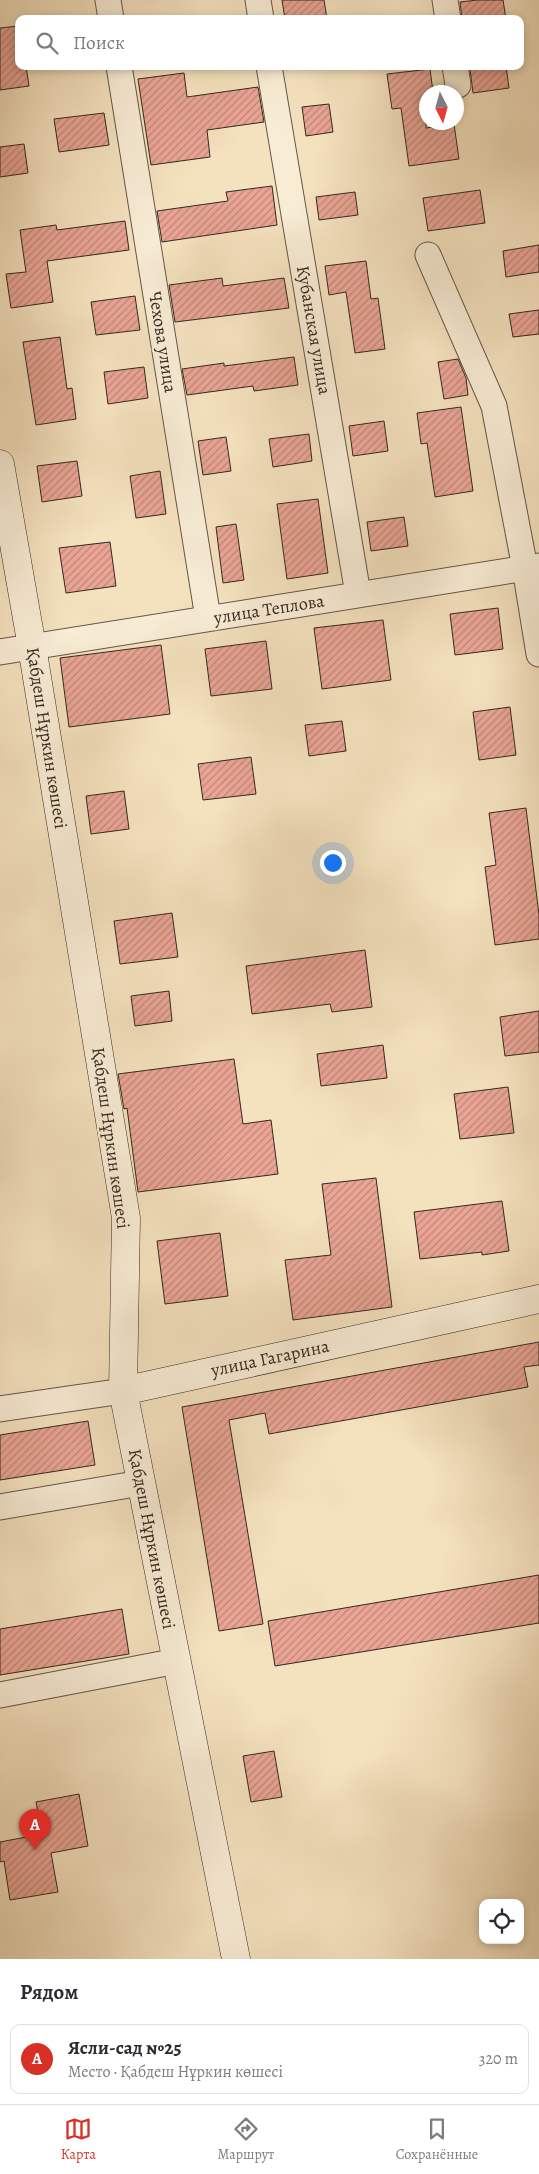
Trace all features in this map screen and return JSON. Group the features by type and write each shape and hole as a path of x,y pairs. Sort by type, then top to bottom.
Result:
{"street":[{"path":"108,0 110,15"},
{"path":"258,0 260,15"},
{"path":"445,0 447,15"},
{"name":"Чехова улица","path":"120,70 208,618"},
{"name":"Кубанская улица","path":"270,70 358,594"},
{"path":"428,255 494,406 532,567 539,654"},
{"name":"Қабдеш Нұркин көшесі","path":"0,464 126,1218 123,1391 236,1959"},
{"name":"улица Теплова","path":"0,652 532,567"},
{"name":"улица Гагарина","path":"0,1409 123,1391 539,1299"},
{"path":"0,1507 141,1483"},
{"path":"0,1695 177,1661"}],"building":[{"path":"282,0 324,0 326,15 284,15"},
{"path":"503,0 505,15 462,15 460,2"},
{"path":"15,26 15,70 27,70 29,86 0,90 0,28"},
{"path":"430,70 432,85 419,85 419,130 455,130 459,159 409,166 401,108 392,109 387,74"},
{"path":"470,70 507,70 509,88 473,93"},
{"path":"184,73 187,97 258,87 264,122 207,130 210,157 151,165 138,79"},
{"path":"329,104 333,132 306,136 302,107"},
{"path":"104,113 109,145 59,152 54,119"},
{"path":"24,144 28,173 0,177 0,147"},
{"path":"272,186 277,225 162,242 157,211 228,201 226,192"},
{"path":"480,190 485,223 428,231 423,198"},
{"path":"355,192 358,215 319,220 316,197"},
{"path":"125,221 129,250 47,261 53,302 11,308 6,274 26,272 20,230 56,225 57,230"},
{"path":"539,245 539,272 506,277 503,251"},
{"path":"366,261 371,299 378,298 385,349 355,353 346,292 329,295 325,266"},
{"path":"222,278 223,286 284,278 289,308 175,322 169,285"},
{"path":"135,296 140,330 96,335 91,302"},
{"path":"539,310 539,334 513,337 509,314"},
{"path":"60,337 67,389 72,388 76,419 36,425 23,342"},
{"path":"294,357 298,385 254,391 253,386 187,395 182,369"},
{"path":"458,359 466,378 468,395 444,399 438,362"},
{"path":"144,367 148,398 108,404 104,372"},
{"path":"461,407 473,491 435,497 427,443 421,444 417,413"},
{"path":"384,421 388,451 353,456 349,426"},
{"path":"309,434 312,461 273,467 269,439"},
{"path":"226,437 231,471 203,475 198,441"},
{"path":"77,461 82,496 42,502 37,466"},
{"path":"160,471 166,514 136,518 130,476"},
{"path":"318,499 328,573 287,579 277,504"},
{"path":"404,517 408,546 371,551 367,522"},
{"path":"236,524 244,580 223,583 216,527"},
{"path":"110,542 116,586 66,593 59,548"},
{"path":"498,608 503,649 455,655 450,614"},
{"path":"383,620 391,680 322,689 314,628"},
{"path":"266,641 272,689 211,696 205,649"},
{"path":"161,645 170,714 69,727 60,658"},
{"path":"510,707 516,755 479,760 473,712"},
{"path":"342,721 346,751 309,756 305,725"},
{"path":"251,757 256,794 203,800 198,764"},
{"path":"124,791 129,829 91,834 86,796"},
{"path":"526,808 539,915 539,939 495,945 485,867 496,865 489,813"},
{"path":"172,913 178,957 120,964 114,921"},
{"path":"365,950 372,1007 332,1012 330,1004 252,1014 246,966"},
{"path":"169,991 172,1021 135,1026 131,996"},
{"path":"539,1011 539,1052 505,1056 500,1017"},
{"path":"383,1045 387,1078 321,1086 317,1054"},
{"path":"234,1059 243,1124 271,1120 278,1174 138,1192 127,1108 124,1109 118,1074"},
{"path":"508,1087 514,1133 460,1139 454,1094"},
{"path":"376,1178 392,1307 293,1320 285,1260 331,1255 322,1184"},
{"path":"502,1201 509,1251 482,1255 482,1252 420,1259 414,1212"},
{"path":"220,1233 228,1296 165,1304 157,1241"},
{"path":"539,1342 539,1365 524,1367 528,1387 269,1434 265,1413 229,1420 263,1624 219,1631 182,1407"},
{"path":"88,1421 95,1465 0,1480 0,1435"},
{"path":"539,1575 539,1623 275,1666 268,1621"},
{"path":"122,1609 129,1654 0,1675 0,1629"},
{"path":"274,1751 282,1797 251,1802 243,1756"},
{"path":"79,1794 88,1846 51,1853 58,1892 10,1900 4,1861 0,1862 0,1842 42,1834 36,1802"}],"place":[{"name":"Ясли-сад №25","path":"35,1850"}]}
